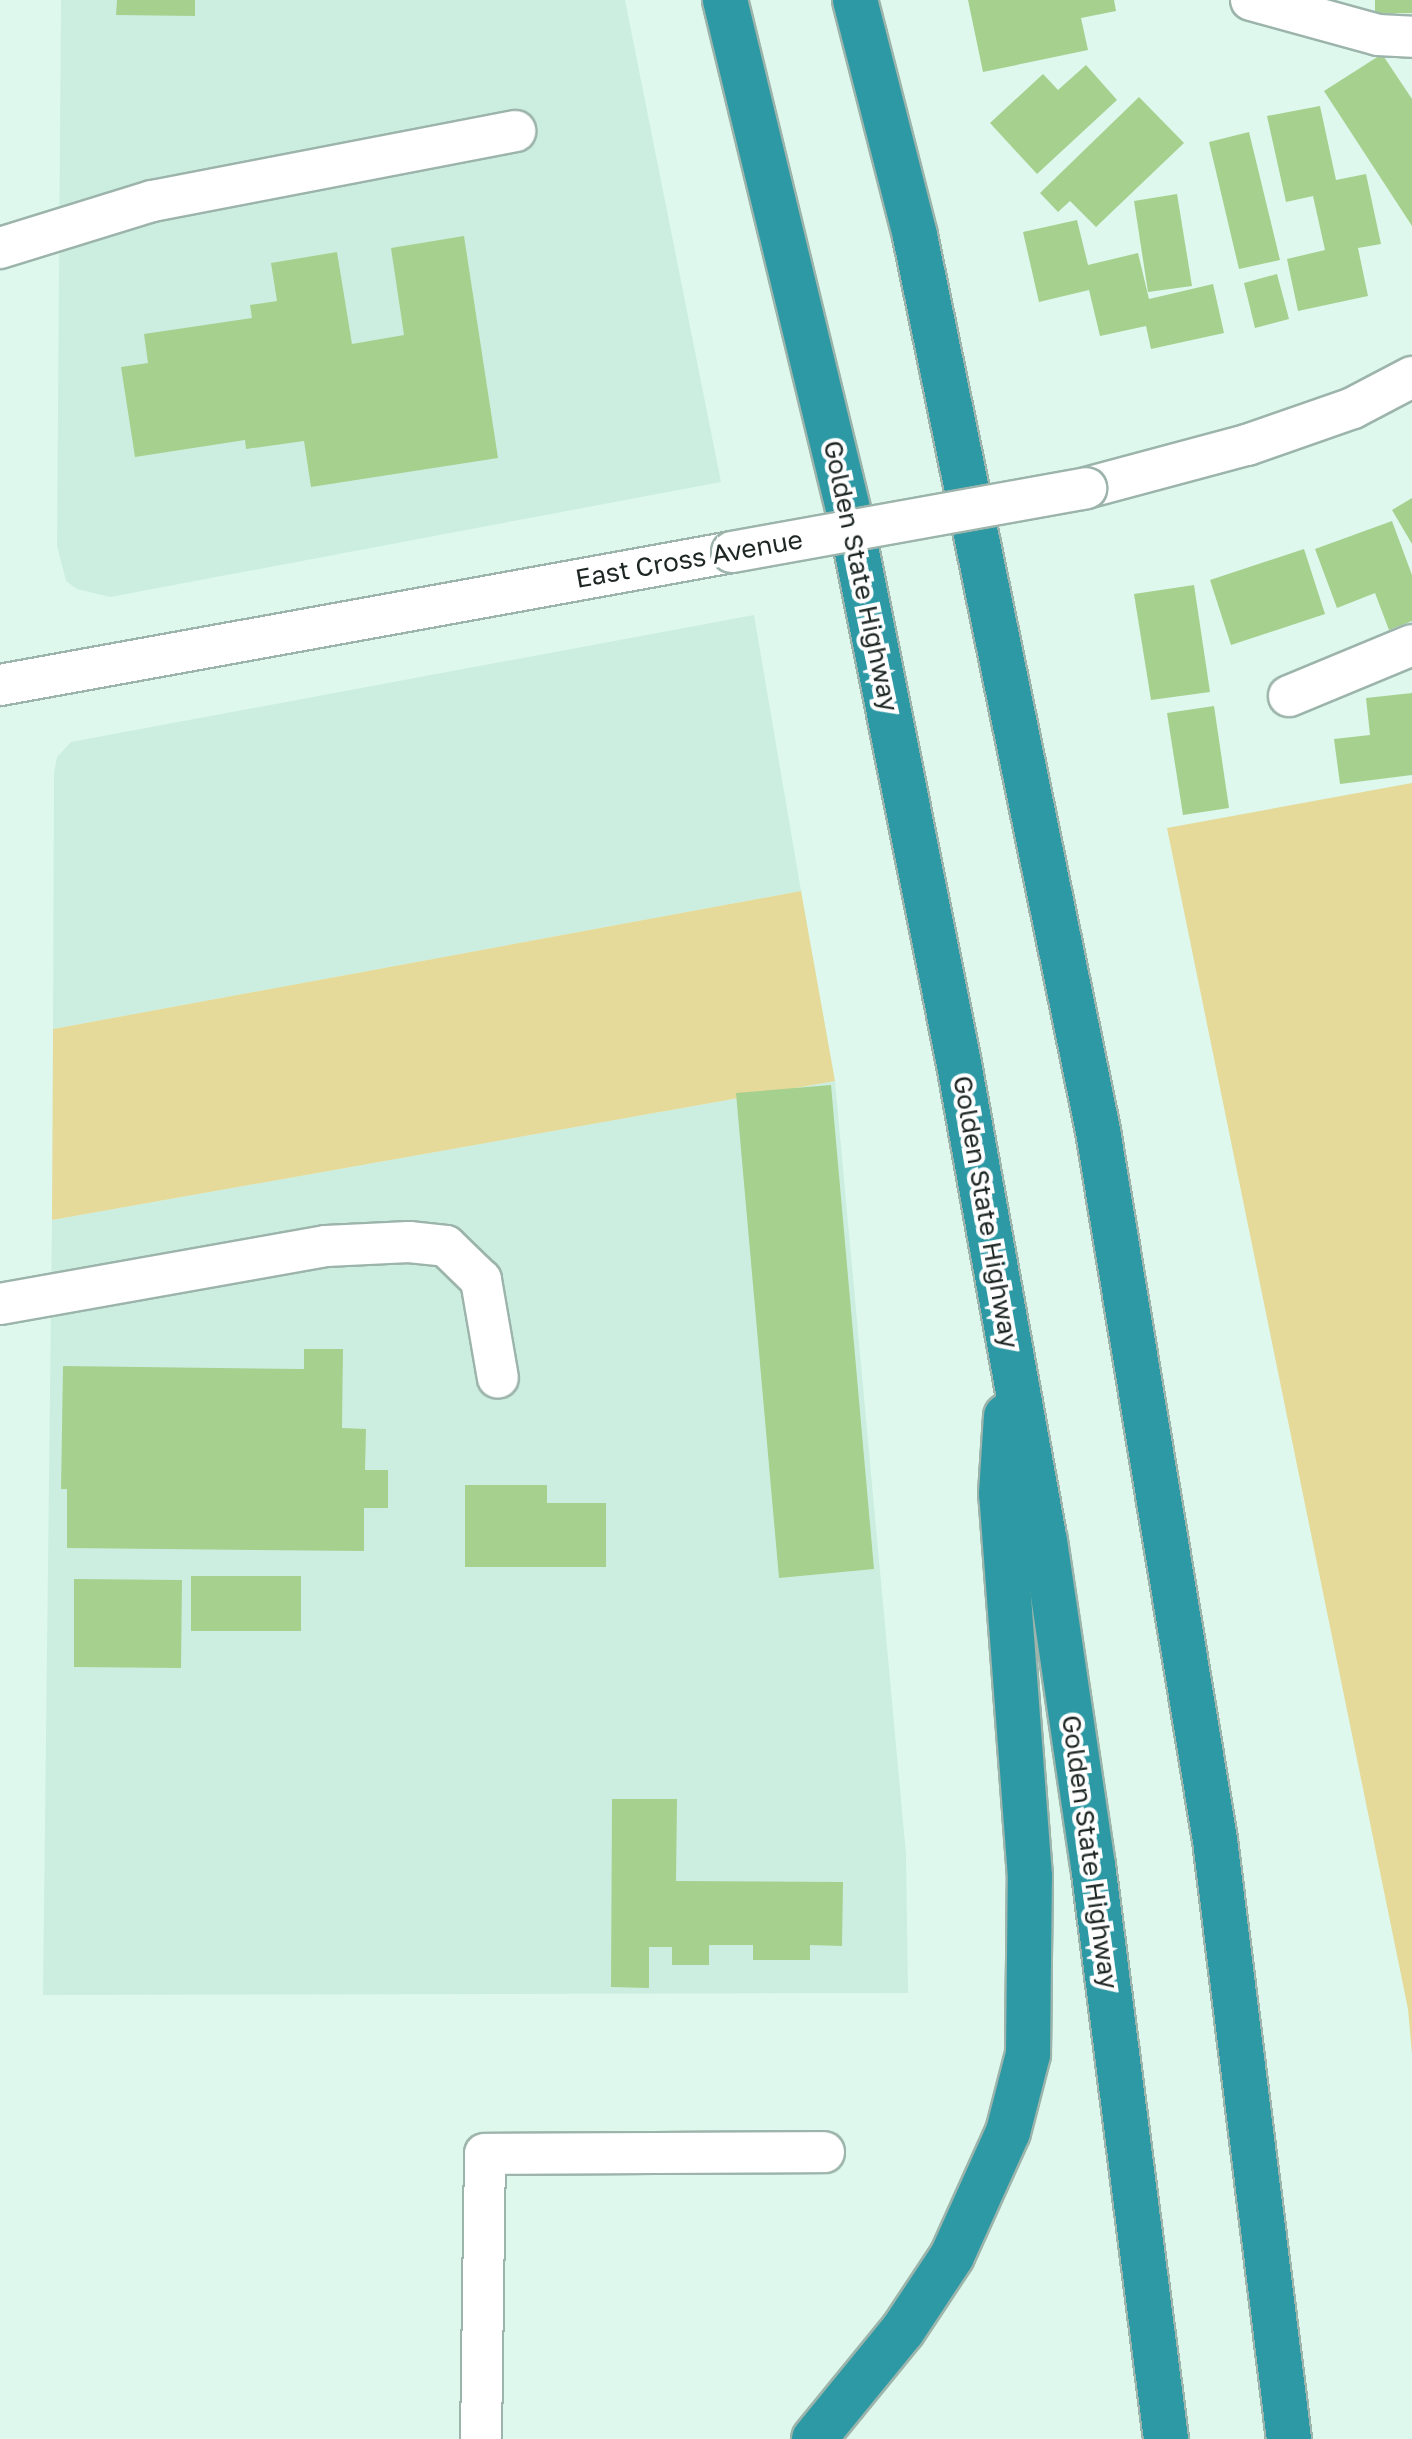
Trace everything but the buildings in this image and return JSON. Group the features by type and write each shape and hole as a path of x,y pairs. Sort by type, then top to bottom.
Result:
{"highway":[{"name":"Golden State Highway","path":"725,0 850,517 917,839 1011,1349 1093,1865 1166,2439"},
{"path":"855,0 915,236 1098,1131 1215,1840 1289,2439"},
{"path":"814,2439 903,2330 952,2256 1008,2132 1028,2054 1030,1877 1001,1494 1011,1349"}],"street":[{"path":"1251,0 1409,46"},
{"path":"0,248 152,201 515,131"},
{"name":"East Cross Avenue","path":"0,685 1086,488 1247,445 1353,408 1412,377"},
{"path":"1289,696 1412,645"},
{"path":"0,1304 326,1246 409,1242 446,1246 481,1280 498,1378"},
{"path":"481,2439 485,2154 824,2152"}],"shaded area":[{"path":"61,0 625,0 721,482 110,597 77,589 66,581 57,546"},
{"path":"754,615 801,891 53,1029 54,773 57,757 71,742"},
{"path":"1412,783 1412,2054 1408,2009 1167,828"},
{"path":"801,891 835,1081 52,1220 53,1029"},
{"path":"835,1081 906,1854 908,1993 43,1995 52,1220"}]}
